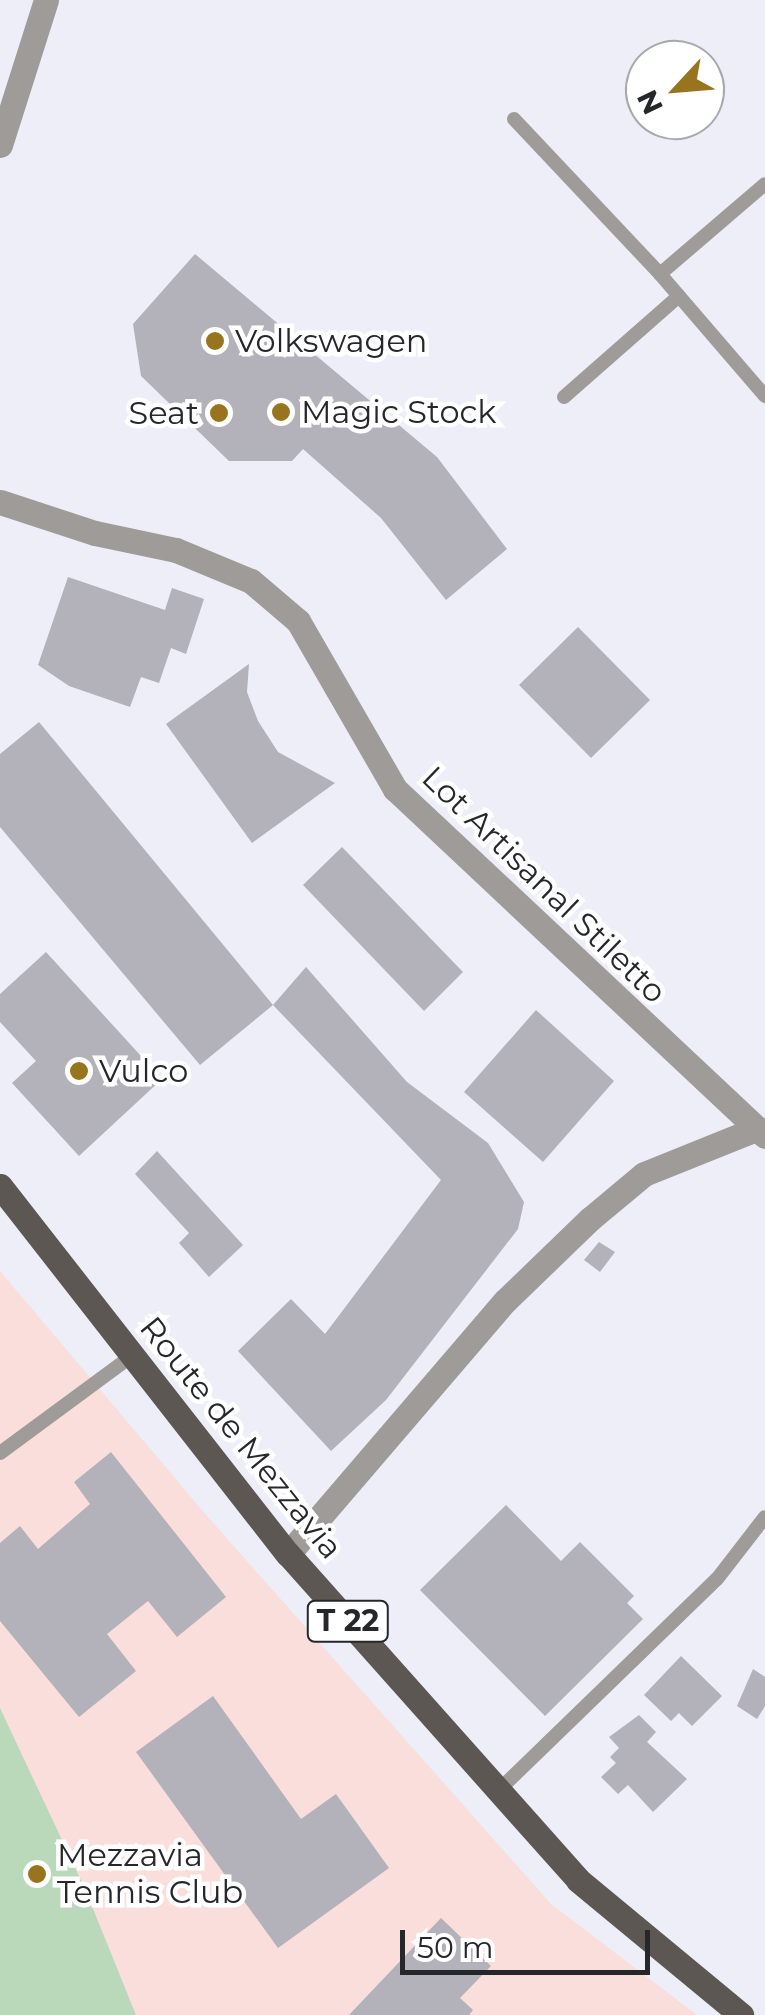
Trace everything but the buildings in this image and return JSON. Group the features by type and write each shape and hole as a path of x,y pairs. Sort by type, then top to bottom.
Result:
{"main road":[{"name":"Route de Mezzavia","path":"0,1186 288,1554 578,1880 740,2015"}],"street":[{"path":"0,145 46,0"},
{"name":"Lot Artisanal Stiletto","path":"0,502 95,533 176,550 251,581 298,621 394,789 761,1132"},
{"path":"288,1554 505,1301 590,1219 644,1174 761,1132"}],"lane":[{"path":"514,119 660,274 765,396"},
{"path":"660,274 765,184"},
{"path":"564,397 679,296"},
{"path":"0,1453 133,1355"},
{"path":"498,1790 716,1580 765,1517"}],"shaded area":[{"path":"0,1271 207,1516 551,1904 697,2015 0,2015"}],"green space":[{"name":"Mezzavia Tennis Club","path":"0,1708 85,1889 136,2015 0,2015"}],"place":[{"name":"Volkswagen","path":"215,341"},
{"name":"Magic Stock","path":"281,412"},
{"name":"Seat","path":"219,413"},
{"name":"Vulco","path":"79,1071"},
{"name":"Mezzavia Tennis Club","path":"37,1874"}]}
